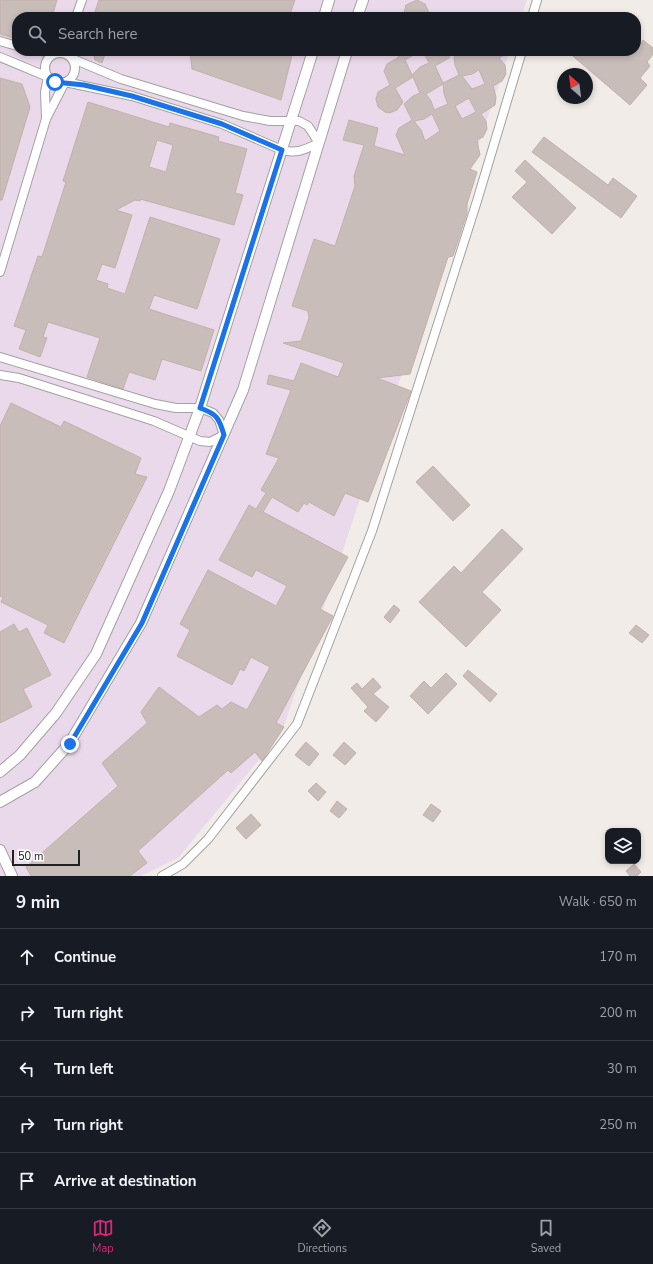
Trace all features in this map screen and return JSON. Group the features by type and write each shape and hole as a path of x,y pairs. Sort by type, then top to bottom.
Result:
{"street":[{"path":"78,12 82,0"},
{"path":"325,12 329,0"},
{"path":"359,12 363,0"},
{"path":"533,12 537,0"},
{"path":"0,41 12,45"},
{"path":"46,119 45,92 48,77 45,69 46,63 51,56"},
{"path":"0,272 46,119 65,82 74,74 75,64 73,56"},
{"path":"75,56 121,79 243,116 270,121 292,120 308,126 319,142"},
{"path":"0,772 20,755 56,713 96,654 168,491 190,438 200,408 311,56"},
{"path":"0,802 35,782 70,744 142,623 243,390 345,56"},
{"path":"162,876 183,864 208,839 297,724 372,531 477,200 520,56"},
{"path":"0,57 48,77 55,82 65,82 132,96 215,122 282,150 292,152 303,151 319,142"},
{"path":"0,357 155,404 176,408 200,408 213,413 219,420 224,435"},
{"path":"0,375 19,378 154,421 190,438 210,442 224,435"},
{"path":"0,850 12,876"}],"shaded area":[{"path":"0,0 527,0 523,12 12,12 12,56 508,56 282,732 178,858 141,876 0,876"}],"building":[{"path":"0,0 57,0 53,12 12,12 12,38 0,34"},
{"path":"99,0 295,0 291,12 95,12"},
{"path":"417,0 425,4 429,12 404,12 406,5"},
{"path":"643,40 653,48 653,54 647,62 650,66 640,78 647,85 630,105 593,73 593,68 587,68 573,56 641,56 641,43"},
{"path":"94,56 104,56 102,63 95,60"},
{"path":"191,56 292,56 281,100 192,69"},
{"path":"398,56 412,56 405,60 412,75 420,67 429,63 426,56 449,56 449,58 435,66 443,83 459,75 455,65 455,56 502,56 499,58 505,65 506,74 502,81 493,86 496,97 495,105 481,114 486,121 487,129 483,137 477,140 480,155 470,169 477,172 467,204 467,213 453,256 448,257 410,374 377,378 411,391 368,502 345,493 334,516 309,502 307,505 304,503 298,512 272,497 263,512 348,557 320,609 333,616 276,723 284,727 262,761 255,752 231,773 228,770 138,851 147,863 130,876 31,876 26,867 118,786 102,763 147,723 141,712 159,687 199,717 217,705 222,709 231,702 247,710 270,667 251,657 244,671 240,669 232,685 177,656 190,630 180,624 208,570 276,606 287,586 256,570 252,577 219,560 249,505 256,509 266,493 261,490 279,458 266,454 291,390 267,384 269,375 294,381 301,363 338,377 344,363 283,343 301,341 309,318 308,311 292,306 314,239 335,246 355,186 354,176 364,145 343,140 349,120 378,128 374,146 405,155 396,135 399,128 412,120 404,104 413,96 420,93 413,77 395,88 403,102 397,110 389,113 378,107 376,99 378,92 390,85 384,71 387,64","holes":["479,70 485,84 472,89 462,76 472,74","443,84 444,94 448,104 434,110 431,101 426,94","469,98 476,112 462,119 455,106","432,114 440,131 425,141 421,130 414,121 424,119"]},
{"path":"0,78 22,84 30,107 2,200 0,200"},
{"path":"88,102 169,127 170,123 219,137 218,141 247,149 235,193 243,195 234,225 140,199 140,201 135,200 116,210 132,215 115,268 102,264 96,280 108,284 107,288 125,294 150,217 220,239 197,309 154,295 149,309 214,330 201,371 162,359 155,380 129,372 123,389 87,377 100,338 48,322 43,337 47,338 40,357 19,349 26,330 14,326 38,256 42,257 66,182 63,181","holes":["157,140 173,145 166,172 149,167"]},
{"path":"544,137 608,185 613,178 637,196 621,218 532,152"},
{"path":"525,160 576,208 552,234 512,197 527,182 515,171"},
{"path":"11,403 61,427 64,421 141,458 135,474 147,477 64,643 44,633 48,625 1,602 3,598 0,596 0,426"},
{"path":"433,466 470,505 453,521 416,482"},
{"path":"502,529 523,549 482,592 501,610 466,647 419,602 454,566 461,573"},
{"path":"394,605 400,610 390,623 384,617"},
{"path":"14,624 19,632 27,628 51,675 23,689 32,707 0,723 0,632"},
{"path":"636,625 649,635 642,643 629,633"},
{"path":"468,670 497,694 490,702 463,676"},
{"path":"446,673 457,684 428,714 410,696 424,681 431,688"},
{"path":"373,678 381,687 373,694 389,707 376,722 364,711 368,707 351,688 357,683 362,689"},
{"path":"306,742 319,754 309,766 295,755"},
{"path":"344,742 356,753 345,765 333,755"},
{"path":"316,783 326,792 318,801 308,791"},
{"path":"337,801 347,809 339,818 330,811"},
{"path":"431,804 441,811 433,822 423,815"},
{"path":"251,814 261,825 246,839 236,828"},
{"path":"634,864 641,872 637,876 630,876 626,871"}],"route":[{"path":"55,82 84,85 132,96 222,124 282,150 200,408 213,413 219,420 224,435 142,623 70,744"}]}
